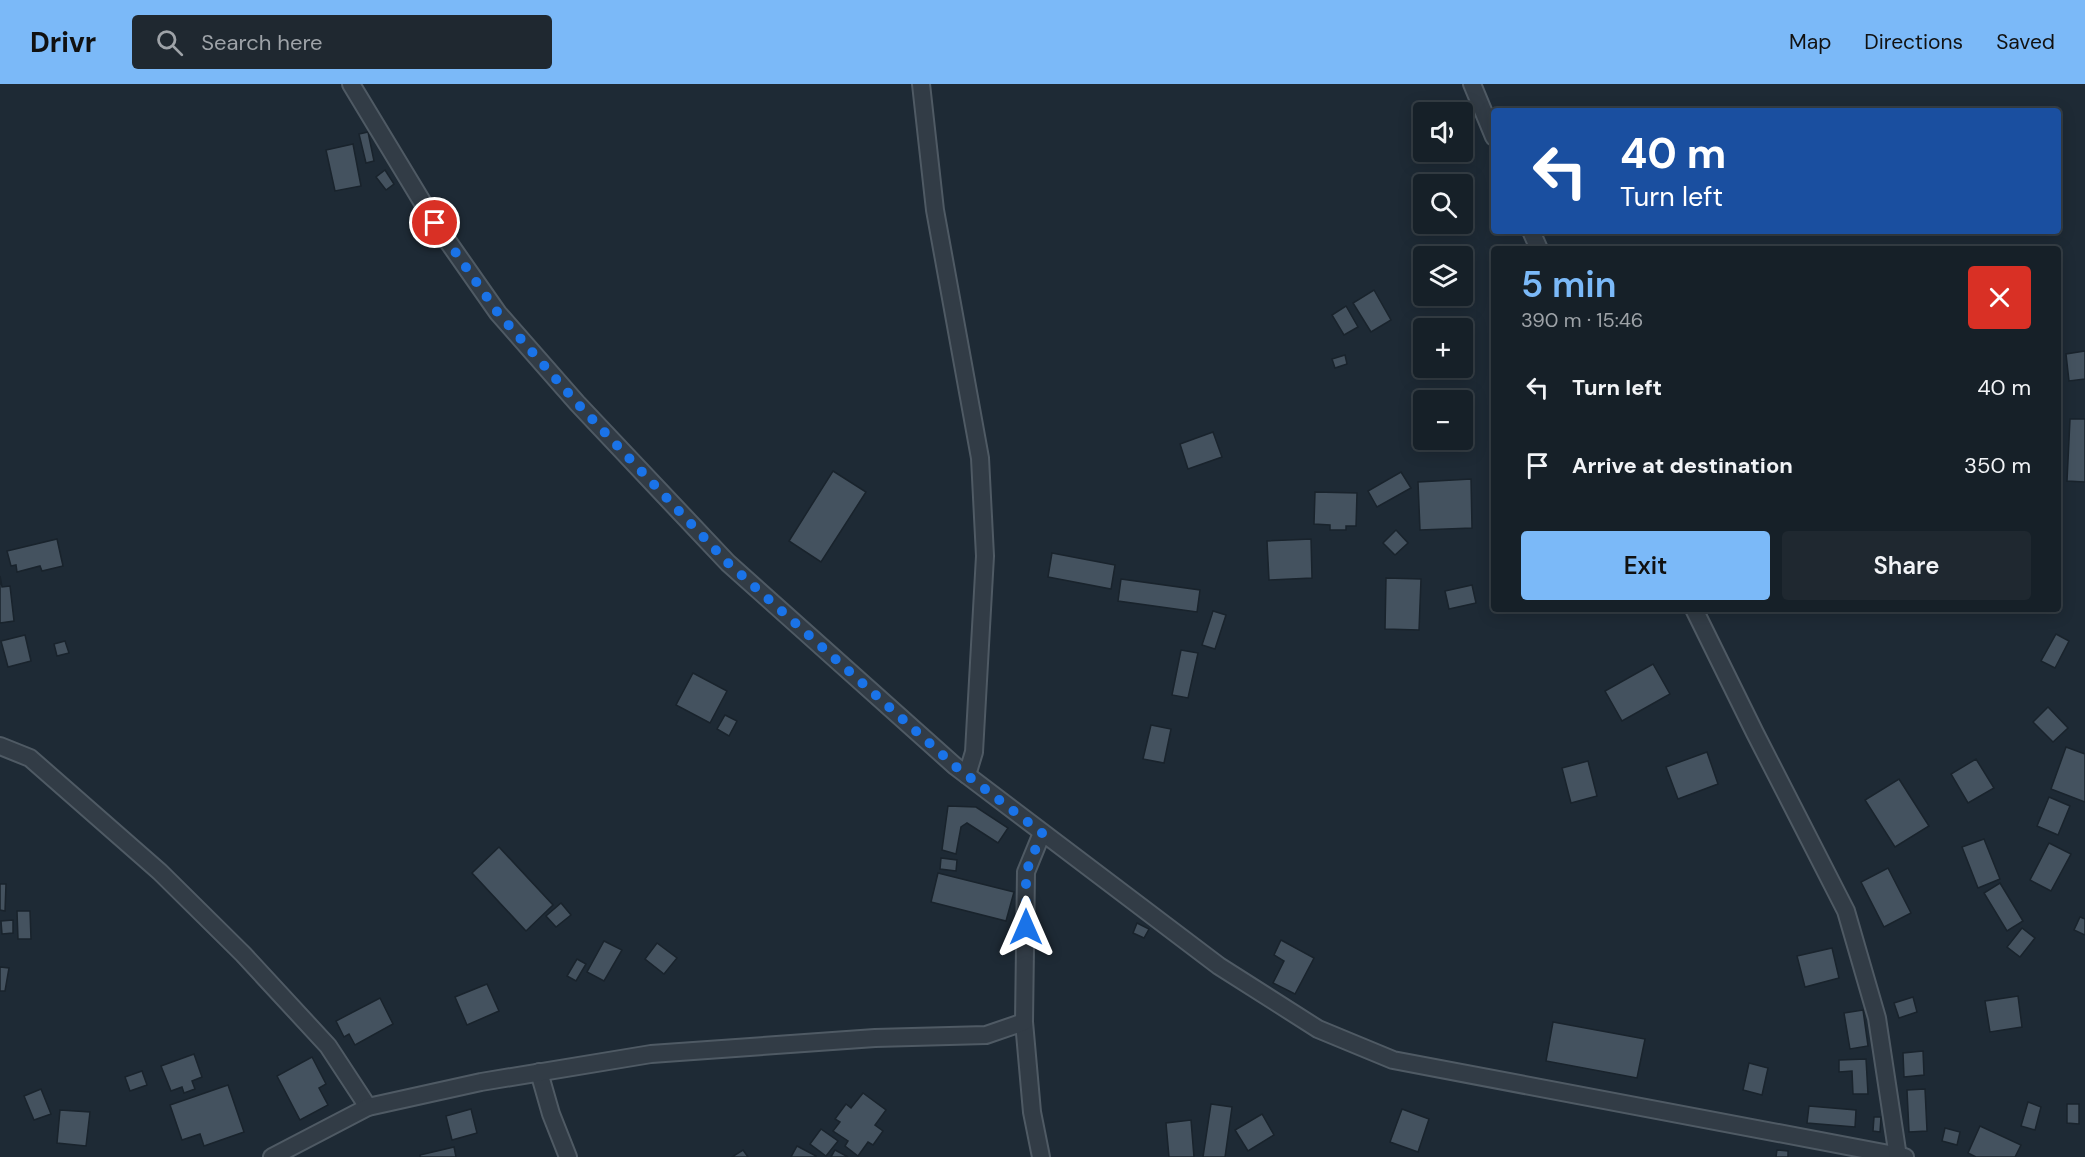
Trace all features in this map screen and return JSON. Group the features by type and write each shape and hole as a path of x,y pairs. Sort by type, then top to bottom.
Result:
{"street":[{"path":"351,84 435,223 498,313 577,403 728,563 967,775 1219,966 1318,1029 1393,1060 1901,1156 1877,1018 1846,911 1695,612"},
{"path":"921,84 935,210 980,458 985,556 974,752 967,775"},
{"path":"1472,84 1491,130"},
{"path":"0,746 30,758 160,872 243,954 328,1046 368,1107"},
{"path":"1041,1157 1032,1112 1024,1022 1026,872 1042,833"},
{"path":"272,1157 368,1107 482,1082 651,1054 875,1038 986,1035 1024,1022"},
{"path":"539,1072 550,1114 568,1157"}],"building":[{"path":"368,132 374,161 366,163 359,134"},
{"path":"353,144 361,186 335,191 326,150"},
{"path":"385,170 394,184 386,190 376,177"},
{"path":"1374,290 1391,320 1371,332 1353,303"},
{"path":"1346,306 1358,327 1344,335 1332,315"},
{"path":"2085,351 2085,379 2069,381 2066,354"},
{"path":"1345,355 1347,364 1335,368 1332,359"},
{"path":"2070,419 2085,419 2085,482 2067,481"},
{"path":"1213,432 1222,457 1188,469 1180,444"},
{"path":"833,471 866,492 821,562 789,541"},
{"path":"1401,472 1411,488 1377,507 1368,491"},
{"path":"1471,479 1472,528 1420,530 1418,482"},
{"path":"1315,492 1357,493 1356,526 1346,526 1346,530 1330,530 1330,525 1314,524"},
{"path":"1396,530 1408,543 1395,555 1383,543"},
{"path":"57,539 63,566 42,571 40,566 17,572 16,565 11,566 7,551"},
{"path":"1311,539 1312,578 1269,580 1267,541"},
{"path":"1052,553 1115,565 1111,589 1048,577"},
{"path":"0,576 2,587 10,586 14,621 0,623"},
{"path":"1386,578 1421,579 1419,630 1385,629"},
{"path":"1121,579 1200,590 1197,612 1118,601"},
{"path":"1472,585 1476,603 1449,609 1445,591"},
{"path":"1213,611 1226,615 1215,649 1202,645"},
{"path":"2056,634 2069,641 2055,668 2041,661"},
{"path":"25,635 31,661 8,667 1,641"},
{"path":"65,641 69,653 57,656 54,644"},
{"path":"1181,650 1198,653 1188,698 1172,695"},
{"path":"1653,664 1670,694 1622,721 1605,691"},
{"path":"693,673 727,691 710,723 676,705"},
{"path":"2048,707 2068,728 2053,742 2033,722"},
{"path":"725,715 737,721 729,736 717,729"},
{"path":"1151,725 1171,729 1164,763 1143,759"},
{"path":"2066,747 2085,754 2085,802 2051,789"},
{"path":"1707,752 1718,784 1678,799 1666,767"},
{"path":"1976,759 1994,788 1968,803 1951,774"},
{"path":"1588,761 1597,796 1571,803 1562,768"},
{"path":"1899,779 1929,826 1895,847 1865,800"},
{"path":"2049,797 2070,806 2058,835 2037,826"},
{"path":"948,806 976,807 1008,828 998,843 967,823 961,827 956,854 942,850"},
{"path":"1984,839 2000,879 1978,888 1962,847"},
{"path":"2049,843 2071,854 2051,891 2030,880"},
{"path":"499,847 553,905 526,931 472,873"},
{"path":"941,858 957,860 956,871 940,869"},
{"path":"1888,868 1911,913 1884,927 1861,882"},
{"path":"938,873 1014,892 1006,921 931,902"},
{"path":"2000,883 2023,921 2007,931 1984,893"},
{"path":"0,884 6,884 5,911 0,910"},
{"path":"561,903 571,915 556,927 546,916"},
{"path":"17,911 30,911 31,939 18,939"},
{"path":"2080,917 2085,919 2085,935 2074,930"},
{"path":"13,920 13,933 2,934 1,921"},
{"path":"1137,923 1149,929 1144,938 1133,933"},
{"path":"2022,928 2035,938 2020,957 2007,947"},
{"path":"1281,940 1314,958 1295,994 1273,983 1284,961 1274,955"},
{"path":"604,941 622,950 604,981 587,972"},
{"path":"657,943 677,958 664,974 645,959"},
{"path":"1832,948 1839,978 1805,987 1797,956"},
{"path":"577,959 586,964 576,981 567,976"},
{"path":"0,967 9,968 5,991 0,991"},
{"path":"487,984 499,1011 467,1025 455,997"},
{"path":"2018,996 2022,1027 1990,1032 1985,1001"},
{"path":"1913,997 1917,1012 1899,1018 1894,1003"},
{"path":"380,998 393,1024 355,1045 349,1034 344,1037 336,1021"},
{"path":"1863,1010 1868,1046 1850,1049 1844,1013"},
{"path":"1553,1022 1645,1039 1637,1078 1546,1061"},
{"path":"1923,1051 1924,1075 1904,1077 1903,1053"},
{"path":"194,1054 202,1077 192,1081 195,1089 184,1093 182,1087 171,1091 161,1066"},
{"path":"312,1057 326,1084 319,1088 328,1105 300,1120 277,1076"},
{"path":"1866,1059 1868,1094 1853,1094 1852,1071 1839,1072 1839,1060"},
{"path":"1749,1063 1768,1068 1762,1095 1743,1090"},
{"path":"142,1071 147,1085 130,1091 125,1077"},
{"path":"228,1085 244,1132 204,1146 200,1134 182,1140 170,1105"},
{"path":"41,1089 51,1114 34,1120 24,1096"},
{"path":"1925,1089 1927,1131 1909,1132 1907,1090"},
{"path":"863,1093 886,1110 875,1125 883,1131 873,1145 868,1142 858,1156 845,1146 848,1141 833,1131 840,1122 835,1119 846,1104 851,1108"},
{"path":"2028,1102 2041,1107 2035,1130 2021,1126"},
{"path":"1211,1104 1232,1107 1225,1157 1203,1157"},
{"path":"2067,1104 2079,1104 2079,1124 2067,1123"},
{"path":"1809,1106 1856,1110 1855,1127 1807,1123"},
{"path":"471,1109 477,1133 452,1140 446,1116"},
{"path":"1402,1109 1429,1119 1418,1152 1390,1142"},
{"path":"60,1110 90,1112 86,1146 57,1143"},
{"path":"1262,1114 1274,1135 1248,1151 1235,1130"},
{"path":"1874,1117 1881,1117 1880,1132 1873,1131"},
{"path":"1191,1120 1194,1157 1169,1157 1166,1123"},
{"path":"1980,1126 2021,1145 2015,1157 1976,1157 1968,1153"},
{"path":"1945,1128 1960,1132 1957,1145 1942,1141"},
{"path":"821,1129 838,1141 826,1156 810,1144"},
{"path":"797,1146 816,1156 816,1157 791,1157"},
{"path":"454,1147 456,1157 420,1157 420,1155"},
{"path":"743,1150 748,1157 732,1157"},
{"path":"835,1150 848,1157 831,1157"},
{"path":"1777,1150 1788,1151 1788,1157 1776,1157"}],"route":[{"path":"435,223 498,313 577,403 728,563 955,766 1042,833 1026,872 1026,927"}]}
